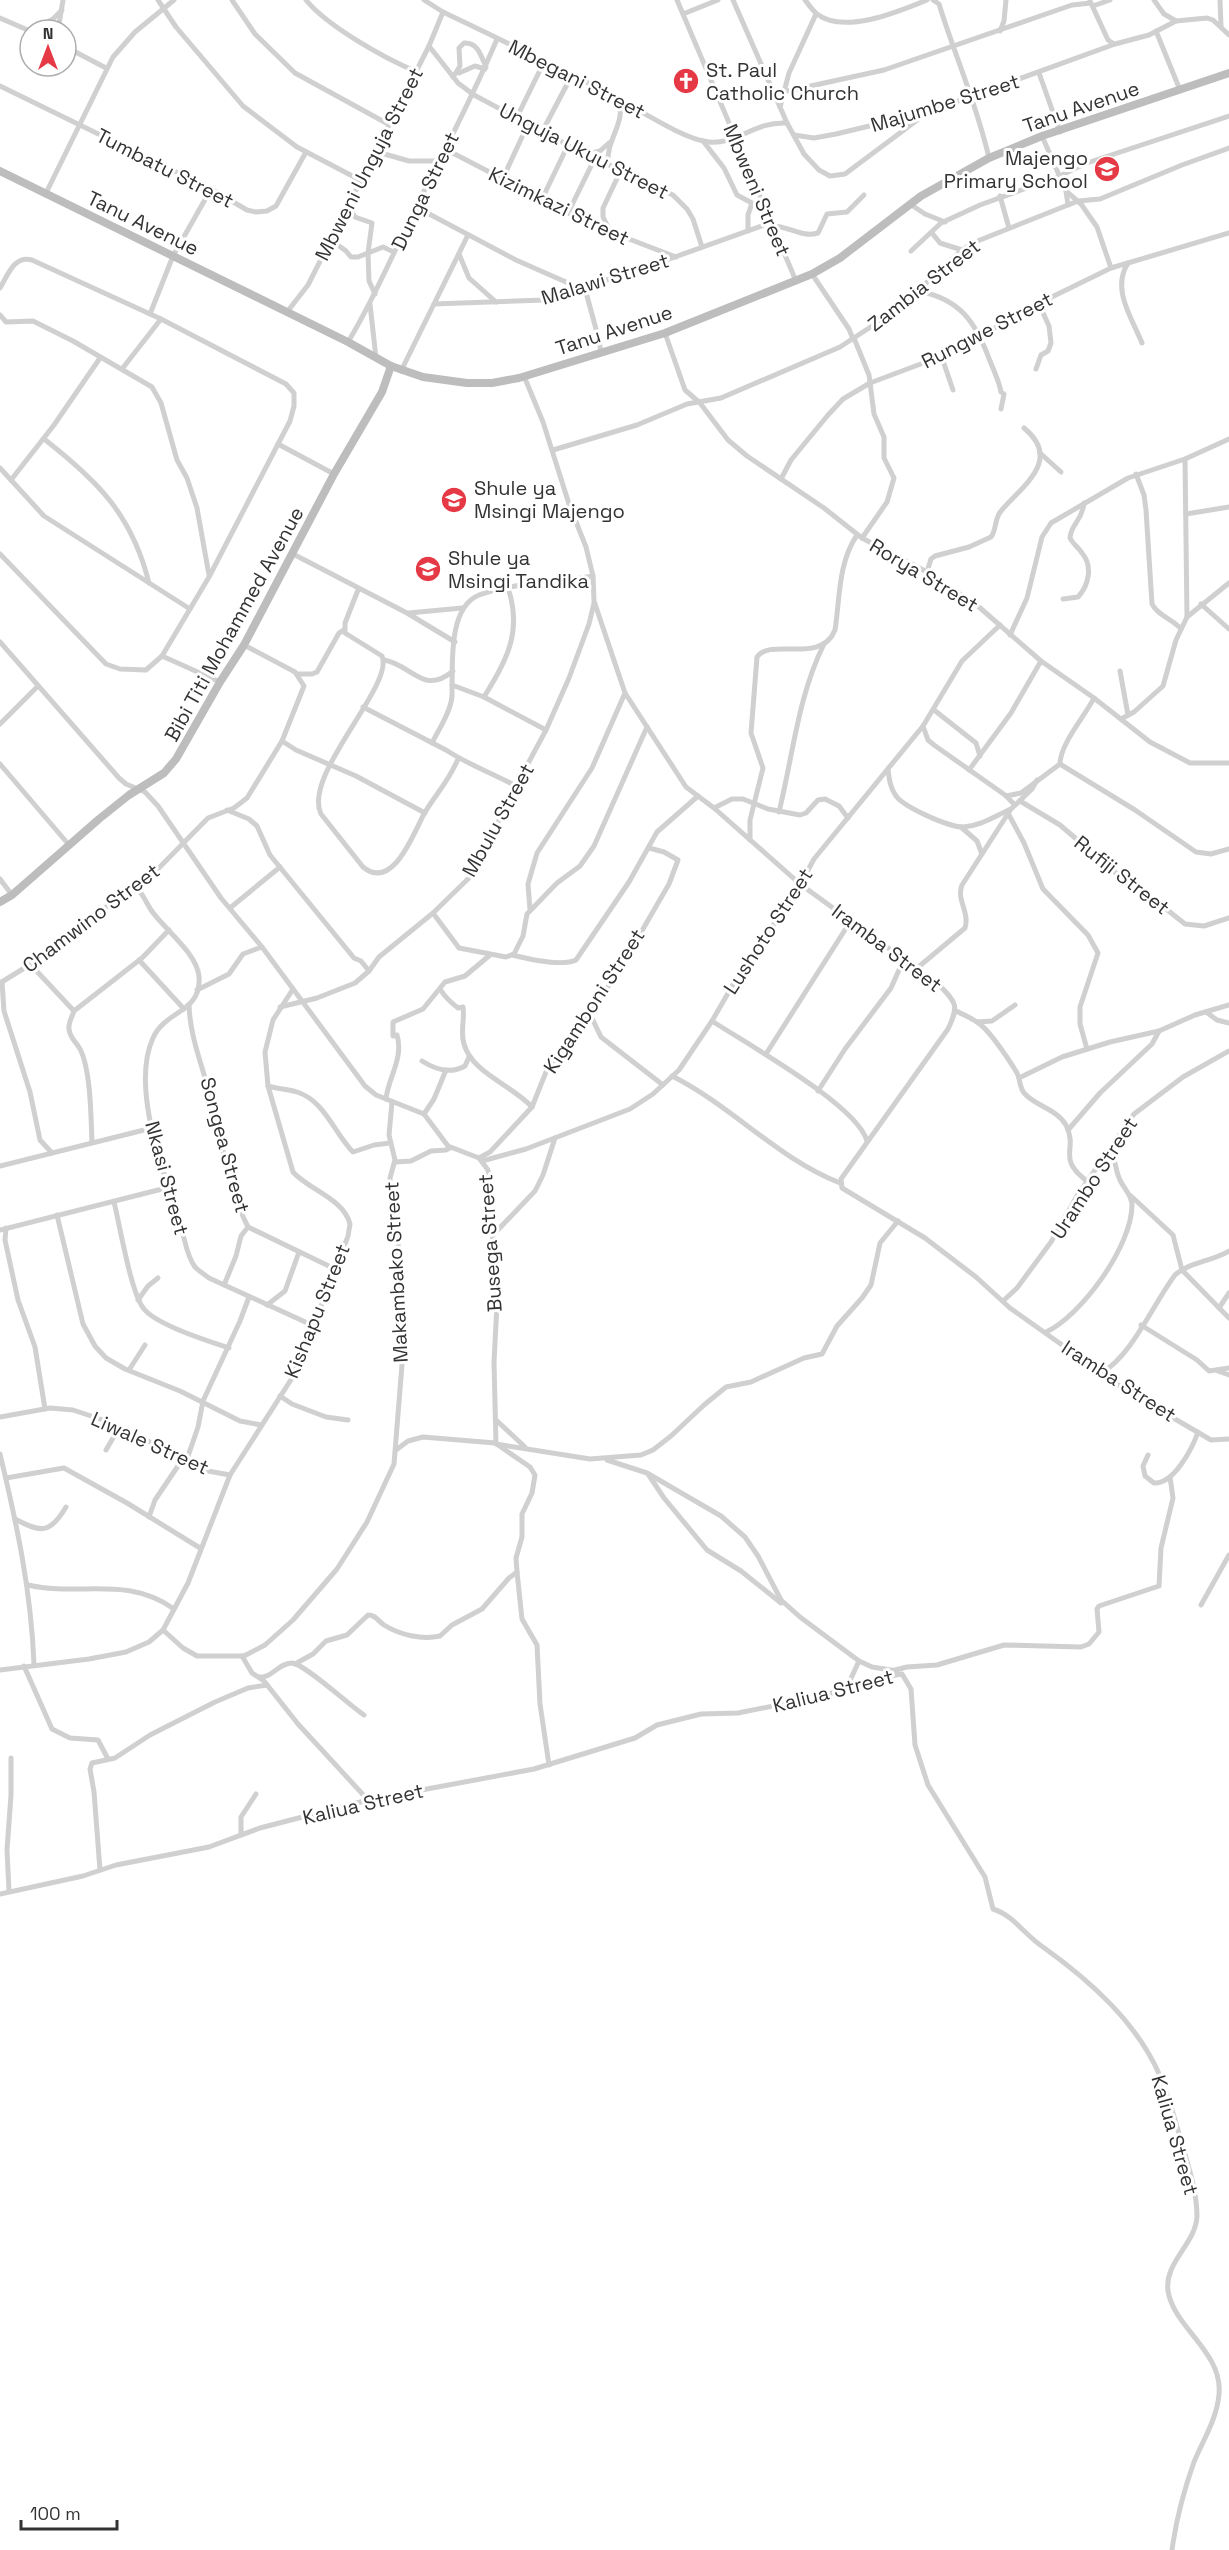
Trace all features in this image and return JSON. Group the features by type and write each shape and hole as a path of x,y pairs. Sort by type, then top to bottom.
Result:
{"street":[{"path":"60,18 63,0"},
{"path":"158,0 162,9 235,98 288,142 360,180"},
{"path":"46,194 106,68 127,39 174,0"},
{"path":"232,0 255,34 289,69 328,93 388,124"},
{"path":"306,0 338,28 415,71"},
{"name":"Mbegani Street","path":"424,0 443,12 703,141 717,142 735,138 766,123 787,123"},
{"name":"Mbweni Street","path":"677,0 770,225 796,281"},
{"path":"683,14 718,0"},
{"path":"733,0 787,123 810,162 819,170 837,177 846,174 928,112"},
{"path":"805,0 816,14 832,21 848,22 887,16 927,0"},
{"path":"933,0 939,2 952,48 982,125 989,158"},
{"path":"999,32 1004,21 1006,0"},
{"path":"773,92 785,92 868,75 999,32 1072,5 1110,0"},
{"path":"1154,0 1164,14 1176,21"},
{"path":"1218,2 1221,26 1229,35"},
{"path":"1091,3 1108,40 1115,44"},
{"path":"51,18 62,10"},
{"name":"Mbweni Unguja Street","path":"287,312 303,294 429,46 443,12"},
{"path":"780,107 789,73 816,14"},
{"path":"0,18 18,25"},
{"name":"Majumbe Street","path":"794,135 814,138 928,112 1156,31 1176,21 1207,18 1221,26"},
{"path":"1156,31 1180,90"},
{"name":"Dunga Street","path":"348,342 370,304 445,148 474,95 498,39"},
{"path":"1103,49 1108,40"},
{"path":"458,73 459,48 464,43 471,42 475,45 485,68"},
{"name":"Unguja Ukuu Street","path":"429,46 453,78 474,95 568,145 680,200 693,219 702,248"},
{"path":"78,53 106,68"},
{"path":"517,117 544,62"},
{"path":"453,78 458,73 475,66 485,68"},
{"path":"1039,73 1060,132"},
{"name":"Tanu Avenue","path":"0,171 348,342 401,371 442,380 492,383 524,376 665,333 796,281 840,258 910,204 989,158 1042,136 1060,132 1229,73"},
{"path":"543,132 572,75"},
{"name":"Tumbatu Street","path":"0,86 211,189 247,210 256,212 270,210 276,206 306,152"},
{"path":"587,154 600,151 610,141 622,116 619,99"},
{"path":"911,251 932,233 937,225 1000,196 1060,176 1084,164 1229,116"},
{"path":"502,178 528,124"},
{"path":"1042,136 1066,191 1068,205"},
{"path":"608,164 610,141"},
{"path":"703,141 724,168 737,195 752,203 748,215 748,231"},
{"path":"542,199 568,145"},
{"name":"Kizimkazi Street","path":"445,148 568,213 611,233 676,257"},
{"name":"Zambia Street","path":"553,450 637,425 687,404 700,404 727,396 778,374 853,338 898,309 962,250 1009,228 1078,201 1100,199 1229,148"},
{"path":"374,151 409,161 439,161"},
{"path":"568,213 595,158"},
{"path":"611,233 603,217 603,208 621,170"},
{"path":"150,314 173,256 211,189"},
{"path":"1066,191 1078,201 1099,230 1099,236 1111,268"},
{"path":"770,225 810,235 818,233 826,214 847,212 864,195"},
{"path":"1000,196 1009,228"},
{"path":"910,204 925,214 945,222"},
{"path":"347,205 355,217 372,223 368,253 369,281 375,294"},
{"path":"417,207 468,236 575,286"},
{"name":"Malawi Street","path":"435,304 537,302 575,286 616,278 770,225"},
{"path":"932,233 940,243 962,250"},
{"name":"Rungwe Street","path":"781,479 791,460 837,405 870,383 981,337 1013,316 1111,268 1229,233"},
{"path":"401,371 468,236"},
{"path":"330,240 351,257 382,247 394,252"},
{"path":"459,254 469,278 496,302"},
{"path":"0,288 16,262 25,258 161,319 291,388 294,393 294,406 278,444 209,577 162,656 146,670 120,669 106,664 0,554"},
{"path":"1128,262 1122,273 1121,288 1142,343"},
{"path":"779,812 795,732 810,674 824,644 836,630 844,564 850,546 887,502 894,481 893,473 884,458 884,437 874,414 867,367 849,328 812,274"},
{"path":"584,285 601,353"},
{"path":"918,291 949,300 967,317 981,337 1001,392 1004,394 1001,409"},
{"path":"370,304 376,358"},
{"path":"1036,369 1041,355 1048,351 1051,342 1049,326 1039,304"},
{"path":"0,315 6,322 33,321 152,387 161,403 177,459 197,508 209,577"},
{"path":"122,369 161,319"},
{"name":"Rorya Street","path":"665,333 682,386 700,404 728,440 747,456 824,508 859,536 927,572 979,607 1041,661 1094,698 1150,742 1182,760 1203,765 1229,763"},
{"path":"941,355 953,390"},
{"path":"11,480 44,439 100,358"},
{"name":"Bibi Titi Mohammed Avenue","path":"0,902 12,895 129,795 164,773 176,759 244,645 334,474 381,392 391,366"},
{"name":"Iramba Street","path":"524,376 553,450 569,504 586,547 593,576 594,601 625,693 680,781 800,884 951,997 956,1011 948,1029 867,1141 840,1183 846,1192 898,1221 941,1249 1003,1301 1140,1399 1211,1440 1229,1439"},
{"path":"1024,428 1036,440 1040,453 1060,472"},
{"path":"44,439 97,486 124,518 149,583"},
{"path":"1010,634 1028,598 1038,548 1044,532 1054,520 1136,474 1185,459 1229,439"},
{"path":"278,444 334,474"},
{"path":"927,572 935,556 969,547 993,535 1000,512 1034,478 1040,453"},
{"path":"1185,459 1187,617"},
{"path":"0,468 44,516 190,609"},
{"path":"1136,474 1145,503 1152,606 1181,629"},
{"path":"1063,599 1078,597 1088,580 1088,566 1082,553 1070,538 1072,528 1082,516 1084,503"},
{"path":"1186,514 1229,507"},
{"path":"293,554 358,590 407,613 455,642"},
{"path":"432,742 450,704 458,615 467,602 478,596 508,588 593,576"},
{"path":"1121,719 1150,698 1165,682 1168,665 1187,617 1200,604 1229,583"},
{"path":"484,697 498,674 512,640 513,605 508,588"},
{"path":"244,645 297,674 309,675 317,672 339,633 344,630 358,590"},
{"name":"Mbulu Street","path":"280,1007 352,985 369,971 379,957 433,913 472,875 546,730 590,624 594,601"},
{"path":"1200,604 1229,629"},
{"path":"407,613 462,608"},
{"name":"Lushoto Street","path":"481,1159 506,1155 630,1109 672,1076 686,1060 712,1021 732,985 800,884 814,859 923,726 962,661 1000,625"},
{"path":"344,630 346,634 379,654 384,660 393,662 420,679 439,680 453,671"},
{"path":"0,642 119,777 126,784 140,789 158,806 230,908 332,1038 365,1086 389,1100 424,1114 450,1148 431,1151 411,1161 394,1162"},
{"path":"750,841 750,820 763,768 751,733 757,657 764,651 808,649 824,644"},
{"path":"162,656 220,682"},
{"path":"384,660 378,679 330,766 318,796 318,808 368,871 382,872 397,863 425,813 447,783 458,759"},
{"path":"969,770 1020,699 1041,661"},
{"path":"1120,671 1128,715"},
{"name":"Chamwino Street","path":"1,983 31,964 136,887 169,859 208,818 241,804 247,798 282,741 304,691 304,686 297,674"},
{"path":"452,685 484,697 546,730"},
{"path":"0,724 38,686"},
{"path":"530,910 528,884 537,853 592,768 625,693"},
{"path":"1006,796 1021,793 1060,764 1061,755 1094,698"},
{"path":"363,707 432,742 458,759 478,766 516,786"},
{"path":"934,710 976,743 980,756"},
{"path":"923,726 934,745 1006,796 1043,889 1075,920 1096,947 1098,960 1080,1007 1082,1035 1087,1049"},
{"path":"512,956 523,937 525,917 530,910 552,887 576,870 586,859 619,793 646,727"},
{"path":"282,741 296,750 356,776 425,813"},
{"path":"0,764 69,846"},
{"path":"1060,764 1135,810 1196,852 1211,854 1229,849"},
{"path":"888,769 891,786 899,799 939,822 961,827 987,822 1011,809 1032,789 1037,780"},
{"path":"433,913 459,948 539,961 575,962 589,944 663,824 682,812 698,796"},
{"path":"714,808 732,799 743,799 779,812 802,814 818,800 825,799 839,806 848,818"},
{"name":"Rufiji Street","path":"1020,801 1060,825 1123,879 1141,889 1185,924 1204,926 1229,918"},
{"path":"916,969 965,928 966,916 959,890 1011,809"},
{"path":"227,810 255,823 270,855 354,958 361,961 369,971"},
{"path":"961,827 978,843 982,854"},
{"name":"Kigamboni Street","path":"481,1159 532,1107 550,1065 590,1014 621,967 678,865 677,859 649,848"},
{"path":"230,908 280,867"},
{"path":"0,879 12,895"},
{"path":"136,887 150,909 195,964 198,973 197,990 222,979 229,974 240,957 262,947"},
{"path":"766,1054 850,922"},
{"path":"92,1143 85,1068 80,1049 71,1038 68,1026 74,1011 139,960 169,930"},
{"path":"492,954 481,960 465,976 447,981 440,989 444,997 458,1008 461,1005 464,1008 462,1036 469,1057 532,1107"},
{"path":"139,960 186,1007"},
{"path":"818,1091 844,1049 891,988 903,961"},
{"path":"31,964 74,1011"},
{"path":"1,983 1,998 30,1092 43,1144 52,1153"},
{"name":"Kishapu Street","path":"163,1630 188,1582 230,1475 294,1375 348,1236 349,1220 339,1206 302,1182 293,1172 268,1086 265,1052 273,1020 293,989"},
{"name":"Makambako Street","path":"163,1630 183,1648 197,1656 242,1656 265,1645 293,1620 337,1569 373,1511 394,1464 403,1352 398,1244 390,1195 390,1178 394,1162 390,1143 387,1086 399,1052 397,1035 393,1036 392,1025 398,1018 423,1009 440,989"},
{"name":"Nkasi Street","path":"197,990 195,998 186,1007 160,1026 150,1045 146,1079 152,1128 166,1188 190,1257 196,1268 209,1278 314,1326"},
{"path":"977,1022 992,1021 1015,1005"},
{"path":"1019,1078 1050,1062 1087,1049 1159,1031 1229,1005"},
{"name":"Songea Street","path":"186,1007 191,1035 202,1062 235,1196 248,1227 334,1269"},
{"path":"956,1011 977,1022 988,1031 1019,1078 1021,1089 1028,1097 1065,1122 1068,1130 1068,1161 1088,1182"},
{"path":"1206,1012 1216,1020 1229,1023"},
{"path":"590,1014 603,1039 663,1085"},
{"path":"712,1021 766,1054 818,1091 862,1127 867,1141"},
{"path":"1068,1130 1100,1093 1152,1044 1159,1031"},
{"name":"Urambo Street","path":"1003,1301 1017,1288 1037,1262 1134,1114 1183,1077 1229,1051"},
{"path":"423,1061 446,1071 462,1068 468,1064 469,1057"},
{"path":"424,1114 434,1099 446,1071"},
{"path":"672,1076 731,1113 789,1156 813,1171 840,1183"},
{"path":"268,1086 296,1092 308,1098 327,1116 353,1152 374,1145 390,1143"},
{"path":"0,1166 152,1128"},
{"path":"493,1234 535,1191 543,1175 555,1138"},
{"path":"36,1157 43,1144"},
{"name":"Busega Street","path":"450,1148 481,1159 489,1174 496,1304 494,1362 496,1444"},
{"path":"1110,1149 1117,1162 1119,1178 1129,1194 1173,1235 1182,1270 1229,1318"},
{"path":"45,1409 35,1347 18,1300 3,1229 166,1188"},
{"path":"1046,1332 1057,1327 1076,1311 1112,1262 1125,1234 1131,1212 1129,1194"},
{"path":"114,1202 138,1300 150,1316 229,1348"},
{"path":"57,1215 87,1335 106,1358 203,1401 240,1421 261,1425"},
{"path":"396,1450 412,1439 427,1436 525,1448 585,1459 635,1456 653,1450 722,1390 731,1385 756,1380 824,1352 837,1326 871,1285 880,1243 898,1221"},
{"path":"224,1285 236,1256 241,1236 248,1227"},
{"path":"1101,1373 1110,1368 1127,1350 1175,1275 1229,1251"},
{"path":"267,1305 285,1291 299,1252"},
{"path":"138,1300 148,1286 158,1278"},
{"path":"1219,1308 1229,1293"},
{"path":"149,1517 154,1500 184,1461 198,1427 203,1401 229,1348 249,1297"},
{"path":"1141,1325 1194,1358 1209,1371 1229,1368"},
{"path":"129,1370 145,1345"},
{"path":"1216,1371 1229,1375"},
{"path":"280,1396 292,1404 322,1415 348,1420"},
{"name":"Liwale Street","path":"0,1417 45,1409 73,1410 123,1428 208,1472 230,1475"},
{"path":"496,1420 525,1448"},
{"path":"106,1450 123,1428"},
{"path":"1148,1455 1143,1466 1145,1476 1158,1483 1170,1477 1188,1452 1198,1432"},
{"path":"496,1444 530,1467 535,1473 532,1493 522,1514 522,1537 516,1558 522,1619 537,1645 540,1704 549,1765"},
{"path":"0,1454 31,1602 34,1664"},
{"path":"602,1459 647,1473 698,1501 730,1523 750,1544 781,1600 800,1617"},
{"path":"6,1478 64,1468 200,1548"},
{"path":"647,1473 707,1551 741,1571 859,1661 872,1667 895,1670 903,1674"},
{"path":"895,1670 937,1665 1004,1645 1081,1647 1089,1644 1099,1632 1097,1609 1099,1606 1159,1586 1161,1548 1172,1504 1170,1477"},
{"path":"15,1519 34,1529 46,1528 56,1523 66,1507"},
{"path":"1201,1605 1229,1555"},
{"path":"258,1677 265,1678 282,1666 295,1664 313,1654 326,1641 347,1635 368,1616 374,1616 391,1628 416,1637 440,1636 452,1626 482,1609 508,1578 517,1572"},
{"path":"28,1585 51,1589 133,1590 159,1598 174,1609"},
{"path":"0,1670 126,1652 149,1642 163,1630"},
{"path":"242,1656 248,1668 267,1684 298,1724 368,1800"},
{"path":"847,1687 859,1661"},
{"path":"295,1664 304,1668 364,1715"},
{"path":"24,1666 52,1729 70,1737 98,1740 108,1759"},
{"name":"Kaliua Street","path":"0,1894 209,1847 260,1828 368,1800 549,1765 635,1738 657,1725 670,1721 700,1714 738,1713 823,1696 894,1674 903,1674 911,1689 915,1745 928,1785 985,1877 993,1909 1011,1919 1028,1935 1064,1961 1095,1989 1133,2030 1160,2076 1174,2117 1192,2183 1197,2215 1193,2232 1171,2271 1168,2292 1172,2303 1213,2365 1220,2386 1213,2420 1194,2463 1181,2505 1172,2550"},
{"path":"100,1870 90,1769 94,1761 115,1758 138,1742 183,1717 248,1689 267,1684"},
{"path":"9,1891 7,1850 12,1795 12,1758"},
{"path":"241,1835 241,1816 256,1794"}],"place":[{"name":"St. Paul Catholic Church","path":"686,81"},
{"name":"Majengo Primary School","path":"1107,169"},
{"name":"Shule ya Msingi Majengo","path":"454,500"},
{"name":"Shule ya Msingi Tandika","path":"428,569"}]}
